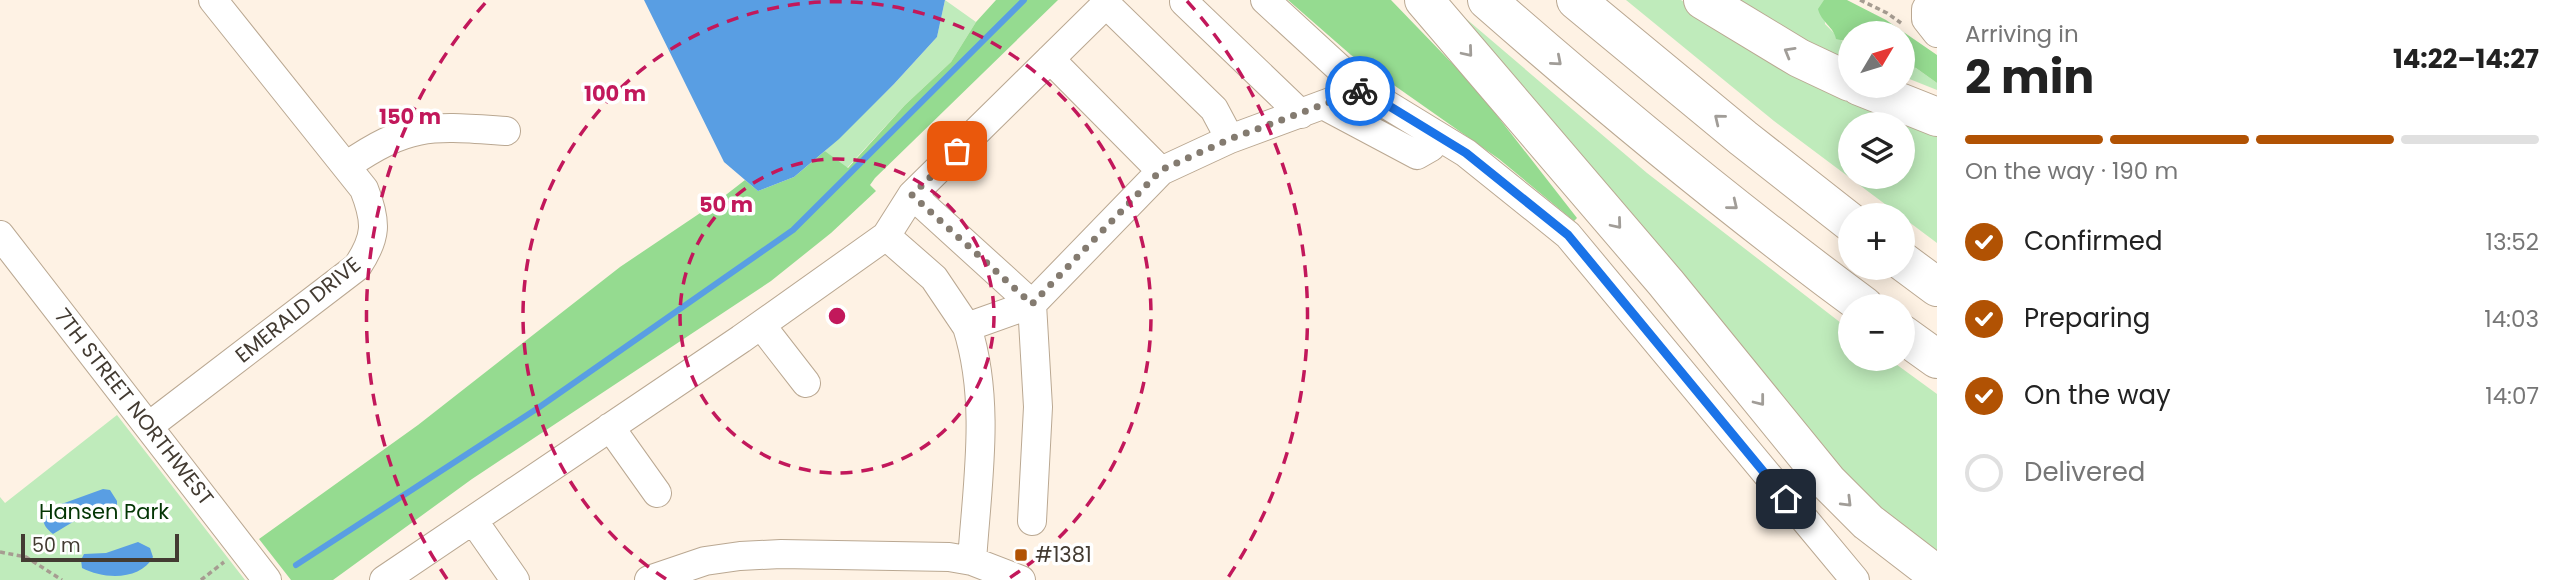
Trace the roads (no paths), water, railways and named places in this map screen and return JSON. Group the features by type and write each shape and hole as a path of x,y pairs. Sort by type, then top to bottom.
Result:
{"highway":[{"path":"1424,0 1667,282 1828,482 1868,522 1937,575"},
{"path":"1487,0 1578,79 1709,186 1848,294"},
{"path":"1576,0 1838,213"},
{"path":"1703,0 1799,58 1838,76"},
{"path":"1889,98 1937,117"},
{"path":"1915,271 1937,287"},
{"path":"1915,343 1937,359"},
{"path":"1892,542 1924,580"}],"street":[{"name":"EMERALD DRIVE","path":"149,426 357,267 372,240 375,223 364,189 213,0"},
{"path":"1265,0 1363,90 1466,153 1568,235 1854,580"},
{"path":"1932,0 1926,9 1926,19 1937,33"},
{"path":"1184,2 1312,110 1417,155 1431,147 1438,136"},
{"path":"384,580 761,325 886,236 912,195 1106,4 1214,109 1230,139"},
{"path":"1051,59 1161,170"},
{"path":"967,327 1032,304 1161,170 1230,139 1363,90"},
{"path":"346,166 395,136 421,129 448,127 506,131"},
{"path":"912,195 1032,304 1038,407 1032,521"},
{"name":"7TH STREET NORTHWEST","path":"0,235 267,580"},
{"path":"886,236 934,278 967,327 974,350 981,421 972,561"},
{"path":"761,325 806,383"},
{"path":"610,427 657,493"},
{"path":"473,520 515,580"},
{"path":"666,577 705,561 740,556 879,568 949,557 972,561 1021,580"}],"water":[{"path":"644,0 945,0 937,37 894,84 839,139 794,177 758,191 724,162"},
{"path":"103,489 110,490 117,501 112,513 81,517 53,534 45,526 45,510"},
{"path":"138,542 150,548 153,557 140,570 122,576 111,576 82,568 81,560 84,554 106,553"}],"waterway":[{"path":"296,565 538,408 793,230 1024,0"}],"place":[{"name":"#1381","path":"1021,555"}],"park label":[{"name":"Hansen Park","path":"104,512"}]}
